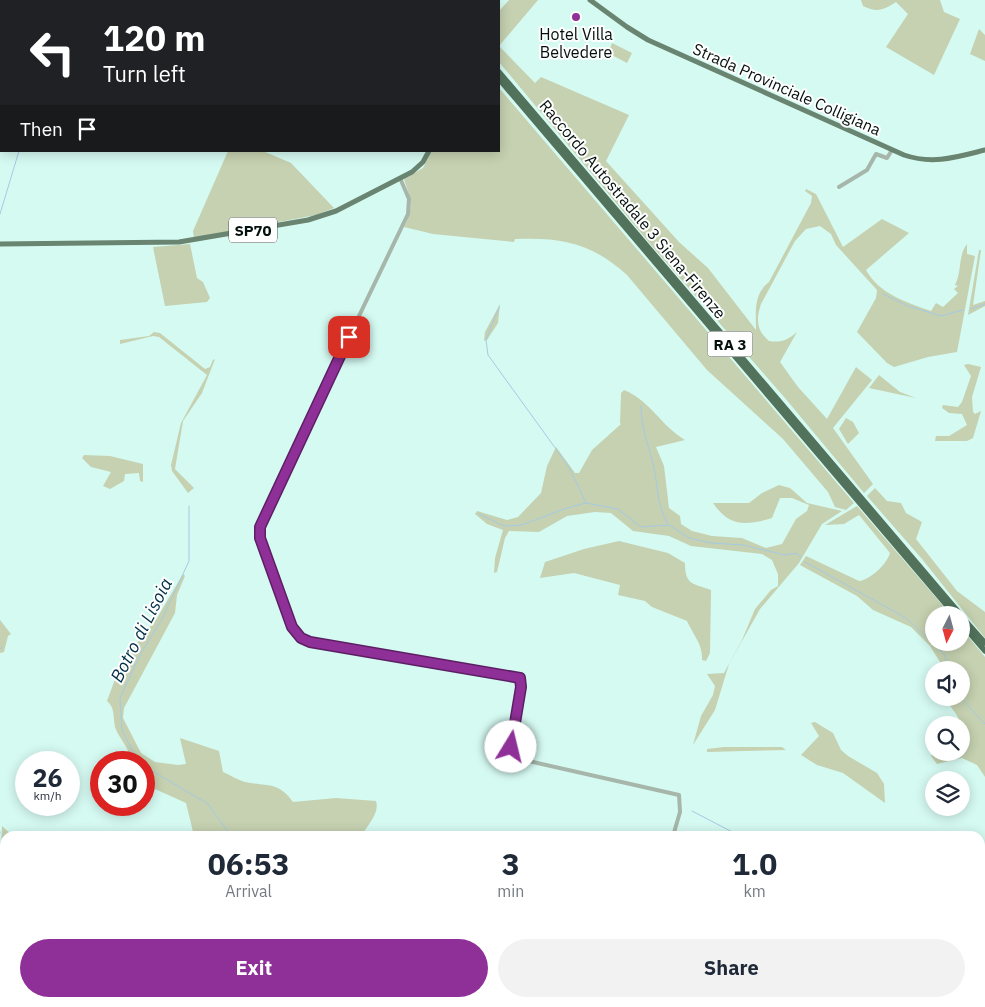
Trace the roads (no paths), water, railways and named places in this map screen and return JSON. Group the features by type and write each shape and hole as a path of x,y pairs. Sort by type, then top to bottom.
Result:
{"highway":[{"path":"500,69 507,86"},
{"name":"Raccordo Autostradale 3 Siena-Firenze","path":"500,74 507,86 947,606"},
{"name":"Raccordo Autostradale 3 Siena-Firenze","path":"500,82 507,86 953,606"},
{"name":"Raccordo Autostradale 3 Siena-Firenze","path":"970,626 985,643"},
{"path":"970,634 985,651"}],"main road":[{"name":"Strada Provinciale Colligiana","path":"590,0 648,40 892,150 914,158 936,161 985,150"},
{"name":"SP70","path":"0,244 136,244 190,241 317,218 346,206 418,168 428,152"}],"street":[{"path":"839,187 867,170 876,154 887,158 892,150"},
{"path":"400,178 409,199 408,214 260,527 260,538 292,627 301,638 310,642 520,678 521,687 511,747 513,754 524,760 679,795 680,812 674,831"}],"waterway":[{"path":"0,214 19,152"},
{"path":"883,294 908,306 941,316 963,310"},
{"path":"971,309 985,304"},
{"path":"499,307 486,340 488,355 569,467 586,503"},
{"path":"641,406 644,430 654,468 660,503 668,524"},
{"path":"479,514 504,526 522,525 586,503 618,509 641,527 669,525 689,538 711,543 743,545 785,555 796,553 801,557"},
{"name":"Botro di Lisoia","path":"132,751 122,730 120,698 141,653 162,619 189,561 189,506"},
{"path":"805,562 906,618 944,654 947,661"},
{"path":"968,706 985,724"},
{"name":"Botro di Lisoia","path":"155,773 208,804 227,831"},
{"path":"692,811 730,831"}],"place":[{"name":"Hotel Villa Belvedere","path":"576,17"}]}
